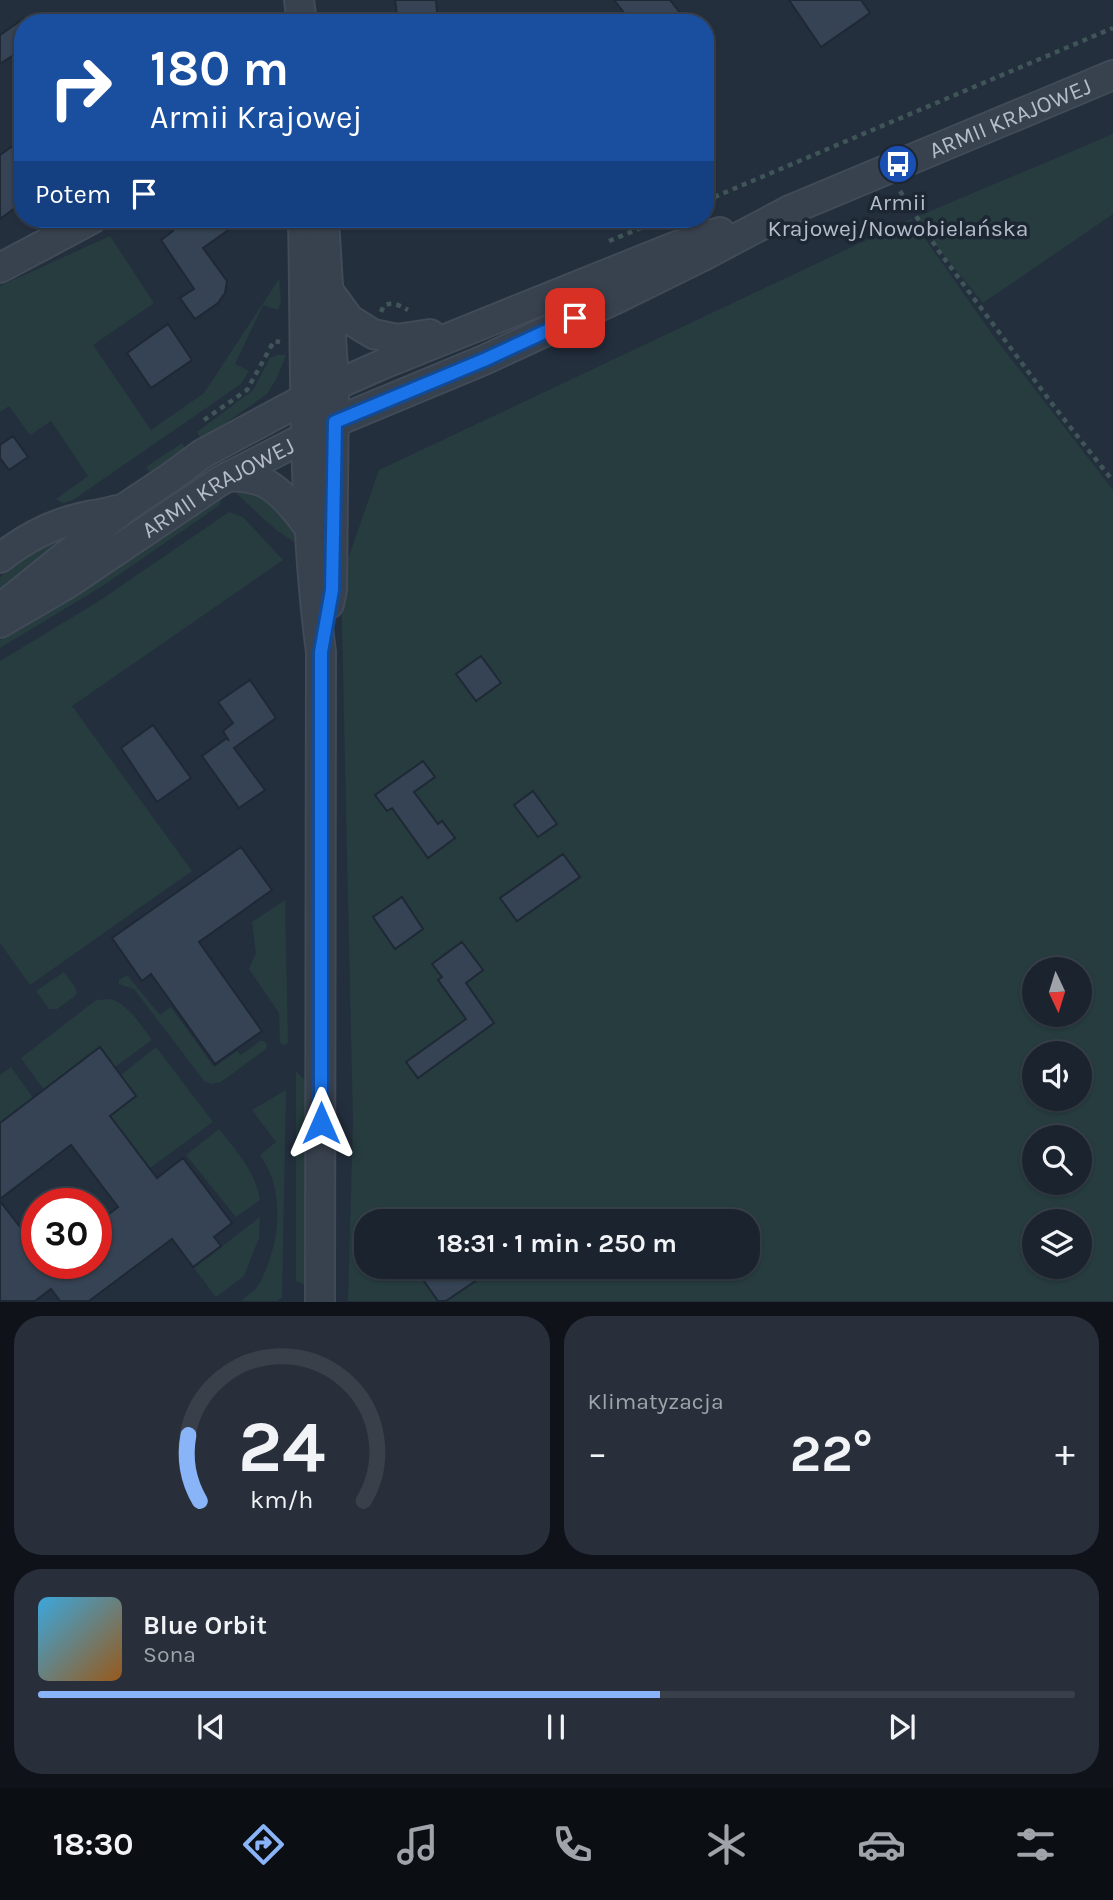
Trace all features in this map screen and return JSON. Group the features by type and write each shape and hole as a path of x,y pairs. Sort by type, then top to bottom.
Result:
{"street":[{"name":"ARMII KRAJOWEJ","path":"0,608 126,507 202,454 306,398 674,247 790,210 1113,75"},
{"name":"ARMII KRAJOWEJ","path":"0,624 67,584 229,476 335,422 484,360 620,297 790,210"},
{"path":"0,268 75,228"},
{"path":"303,228 306,436 314,596 321,652 320,1301"},
{"path":"321,652 332,590 335,422 325,228"},
{"path":"328,290 349,319 373,334 397,339 471,329"},
{"path":"229,476 259,480 295,509 310,529"},
{"path":"0,558 49,527 126,507"}],"path":[{"path":"714,197 1113,28"},
{"path":"897,187 967,290 1113,481"},
{"path":"198,424 247,390 274,341"}],"green space":[{"path":"1113,134 1113,214 983,303 914,218"},
{"path":"911,219 995,338 1113,490 1113,1301 348,1301 353,1123 341,579 379,470"},
{"path":"110,236 154,303 93,345 151,430 204,393 279,279 281,301 278,310 263,305 235,364 249,371 241,384 73,500 63,503 56,499 88,476 51,421 30,435 9,406 0,412 0,286"},
{"path":"286,355 267,394 202,440 197,432 253,390 270,358"},
{"path":"182,443 187,451 152,475 146,467"},
{"path":"239,492 261,496 278,505 289,519 298,540 294,542 275,529 237,494"},
{"path":"221,499 220,505 101,587 0,648 0,640"},
{"path":"229,512 243,517 283,560 72,706 192,871 30,985 0,943 0,661 99,601"},
{"path":"72,533 0,591 0,577 50,539"},
{"path":"285,900 288,1042 285,1045 280,1043 279,1013 249,969 256,953 252,922"},
{"path":"64,972 77,993 57,1009 49,1009 36,991"},
{"path":"127,975 160,1015 171,1007 214,1067 237,1051 241,1055 260,1041 267,1045 266,1049 221,1082 205,1082 134,989 119,984 119,980"},
{"path":"112,999 129,1011 152,1040 115,1067 44,1090 21,1058 96,1000"},
{"path":"156,1047 213,1122 150,1168 110,1116 121,1075"},
{"path":"11,1067 33,1098 0,1123 0,1075"},
{"path":"296,1071 309,1085 309,1287 296,1281"},
{"path":"286,1090 282,1298 277,1301 240,1301 255,1289 262,1278 272,1253 277,1224 273,1181 260,1155 276,1142 252,1110"},
{"path":"219,1129 249,1170 260,1200 236,1217 186,1155"},
{"path":"260,1217 259,1238 244,1276 216,1297 194,1268"}],"building":[{"path":"395,0 436,0 437,14 397,14"},
{"path":"614,0 670,0 681,14 625,14"},
{"path":"789,0 861,0 870,13 821,47"},
{"path":"14,25 14,55 0,64 0,35"},
{"path":"14,145 14,209 0,219 0,155"},
{"path":"171,228 231,228 203,248 227,281 225,293 218,303 195,319 180,298 194,289 161,240 173,231"},
{"path":"168,324 192,360 151,388 127,353"},
{"path":"13,436 28,457 9,470 0,458 0,445"},
{"path":"481,656 501,683 476,701 456,674"},
{"path":"250,680 276,718 234,748 265,790 239,808 202,756 227,738 229,741 223,731 233,723 218,702"},
{"path":"153,725 191,778 157,802 121,748"},
{"path":"423,761 435,777 414,792 438,824 442,821 455,838 428,858 392,808 387,811 375,795"},
{"path":"533,791 557,824 538,837 514,805"},
{"path":"241,847 272,890 199,942 262,1031 215,1064 151,974 142,981 112,938"},
{"path":"563,854 580,877 517,921 500,898"},
{"path":"402,897 423,929 395,949 373,917"},
{"path":"462,942 483,970 466,983 494,1023 418,1078 406,1062 466,1019 438,980 442,977 432,964"},
{"path":"100,1047 136,1096 110,1116 157,1178 183,1158 232,1223 214,1237 221,1246 193,1267 172,1239 89,1301 60,1301 51,1289 35,1301 0,1301 0,1201 21,1228 21,1279 112,1279 112,1212 118,1207 112,1199 112,1188 104,1188 71,1145 0,1199 0,1123"},
{"path":"422,1279 478,1279 446,1301 438,1301"}],"place":[{"name":"Armii Krajowej/Nowobielańska","path":"898,164"}],"route":[{"path":"321,1123 321,652 332,590 335,422 484,360 575,318"}]}
